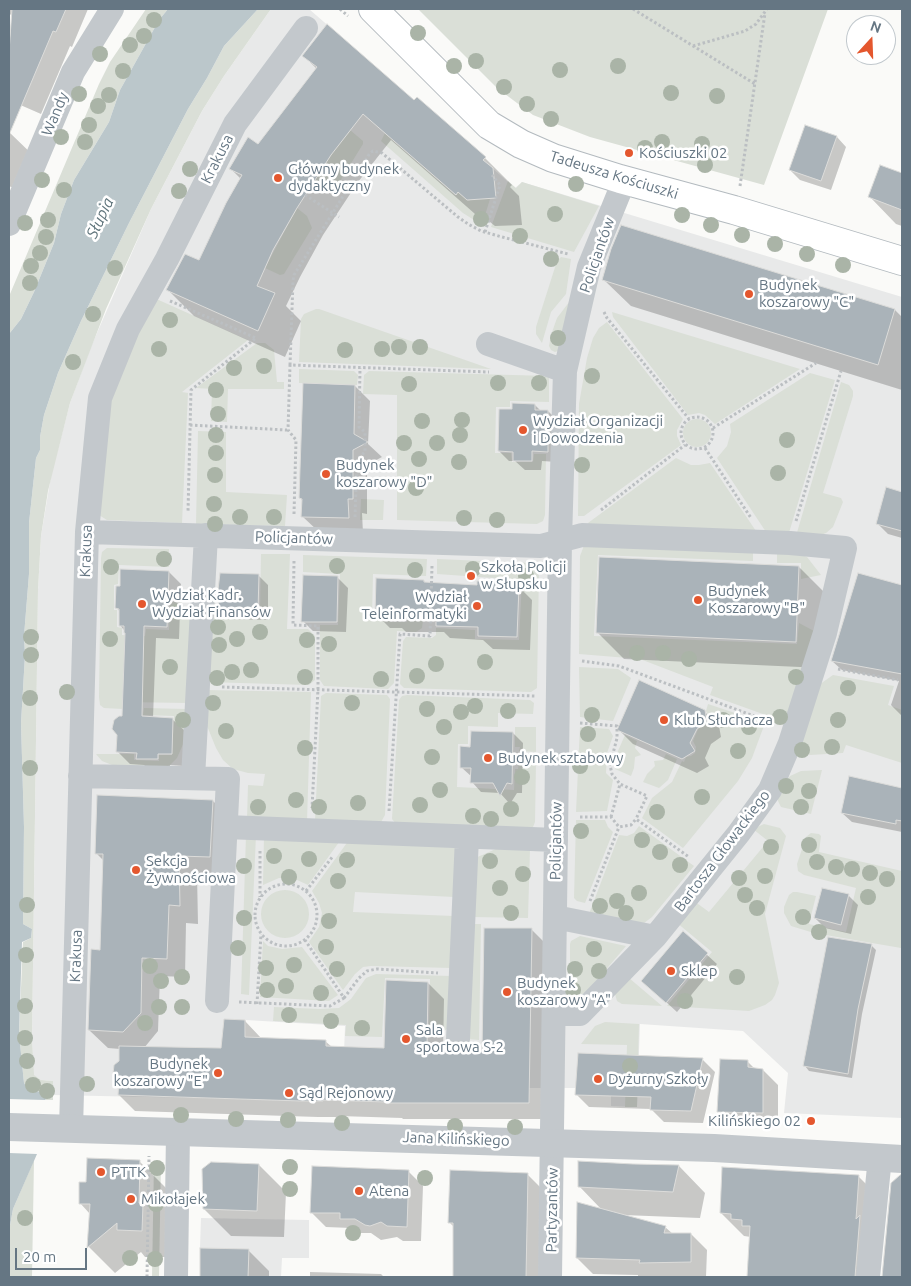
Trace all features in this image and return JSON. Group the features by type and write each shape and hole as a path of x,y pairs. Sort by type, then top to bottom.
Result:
{"main road":[{"name":"Tadeusza Kościuszki","path":"373,9 489,124 521,144 553,158 624,180 737,198 902,260"}],"street":[{"name":"Wandy","path":"9,224 73,72 112,9"},
{"name":"Krakusa","path":"61,1129 80,776 87,532 100,398 128,329 235,124 306,28"},
{"name":"Policjantów","path":"553,1142 559,658 571,538 566,371 589,267 624,180"},
{"path":"488,344 566,371"},
{"name":"Policjantów","path":"87,532 541,546 571,538"},
{"path":"193,778 197,686 197,535"},
{"path":"571,538 778,543"},
{"name":"Bartosza Głowackiego","path":"554,1014 580,1014 654,937 739,833 770,790 790,743 825,633 845,548 778,543"},
{"path":"80,776 228,779 217,1001"},
{"path":"226,827 556,840"},
{"path":"458,1039 468,837"},
{"path":"555,917 654,937"},
{"name":"Jana Kilińskiego","path":"9,1127 553,1142 714,1148 891,1158"},
{"path":"176,1277 178,1132"},
{"name":"Partyzantów","path":"550,1277 553,1142"},
{"path":"868,1277 891,1158"}],"path":[{"path":"633,9 755,84"},
{"path":"693,46 745,30 756,24 767,9"},
{"path":"737,198 765,13"},
{"path":"311,831 318,689 318,626 293,625 296,440 288,430 294,275 370,153 377,151 382,153 458,217 485,232 568,254"},
{"path":"485,232 500,185 492,175"},
{"path":"731,183 737,198"},
{"path":"305,195 339,217"},
{"path":"148,292 256,338 191,390 190,425 197,535"},
{"path":"604,313 689,418"},
{"path":"713,428 816,363"},
{"path":"290,366 494,372"},
{"path":"355,525 357,459 365,452 366,432 358,427 360,368"},
{"path":"778,543 841,371"},
{"path":"698,416 705,418 713,428 712,441 705,448 696,450 685,445 681,439 680,432 682,426 689,418 698,416"},
{"path":"190,425 288,430"},
{"path":"571,538 582,525 685,445"},
{"path":"705,448 778,543"},
{"path":"388,834 400,634 430,636 433,542"},
{"path":"559,658 619,666 794,730"},
{"path":"815,665 898,680"},
{"path":"197,686 558,697"},
{"path":"558,721 617,726 617,738 610,765 612,774 620,784 647,796 631,825 619,827"},
{"path":"611,817 620,784"},
{"path":"557,816 611,817"},
{"path":"611,817 619,827"},
{"path":"636,819 708,871"},
{"path":"581,922 619,827"},
{"path":"256,1004 261,933 255,916 260,898 260,828"},
{"path":"306,892 351,832"},
{"path":"260,898 269,889 280,885 296,886 306,892 314,901 317,919 313,931 305,940 294,945 281,946 270,941 261,933"},
{"path":"305,940 344,998"},
{"path":"217,1001 330,1006 344,998 359,978 367,971 377,969 460,974"},
{"path":"147,1277 149,1156"}],"shaded area":[{"path":"146,9 168,9 159,20 120,90 109,122 74,180 61,214 54,243 34,292 21,319 9,334 10,294 99,84 110,62"},
{"path":"258,9 271,9 202,111 151,209 106,309 70,403 48,491 41,536 38,590 32,1040 34,1075 41,1080 53,1081 53,1100 45,1100 48,1096 45,1093 28,1089 24,1083 19,1034 23,942 31,938 32,929 23,924 24,827 21,723 25,655 24,636 29,574 29,523 36,458 40,450 44,415 58,373 81,321 188,109 224,46"},
{"name":"Szkoła Policji w Słupsku","path":"271,9 309,9 414,100 417,97 486,157 483,160 515,188 522,182 902,297 902,1118 784,1113 788,1073 743,1031 640,1024 637,1107 611,1106 611,1096 576,1095 575,1088 529,1088 529,1103 386,1103 343,1081 345,1026 246,1020 242,1099 53,1095 53,1081 41,1080 33,1075 38,590 41,536 51,476 70,403 90,349 151,209 202,111"},
{"path":"418,9 828,9 764,185 590,137 533,115 497,88"},
{"path":"350,130 363,141 363,144 337,186 325,187 315,180"},
{"path":"385,133 455,195 458,192 469,201 477,192 485,199 490,199 482,225 463,213 381,141"},
{"path":"508,181 516,188 522,182 599,206 574,252 491,227"},
{"path":"297,208 307,216 312,228 284,274 280,275 265,268"},
{"path":"561,257 571,259 566,294 551,312 542,343 536,334 536,327 557,261"},
{"path":"152,297 248,340 182,392 188,393 182,523 107,520 99,515 110,398"},
{"path":"573,297 558,351 555,352 549,346 551,335 557,318"},
{"path":"316,309 491,369 299,362 301,319 304,314"},
{"path":"612,312 800,369 715,424 705,415 699,413 688,415 613,317"},
{"path":"607,322 683,419 677,430 677,436 681,445 584,516 578,516 579,404 587,358 593,338 599,328"},
{"path":"257,343 265,343 274,350 277,382 284,382 284,389 228,389 227,422 211,421 212,389 196,388"},
{"path":"299,369 354,371 358,375 357,385 299,383"},
{"path":"369,371 549,376 549,402 510,401 510,407 496,407 495,453 511,453 512,462 533,462 534,454 546,454 545,515 543,521 537,524 397,520 397,395 363,394 364,375"},
{"path":"810,373 835,380 788,536 768,535 717,458 727,446 731,432 730,424"},
{"path":"841,382 849,385 853,391 853,396 823,493 841,498 843,502 833,527 826,533 816,537 796,536"},
{"path":"697,419 707,423 711,433 707,443 697,447 687,443 683,433 687,423"},
{"path":"198,431 226,432 226,492 287,495 285,526 196,524"},
{"path":"676,458 691,465 710,463 758,534 588,526 588,523"},
{"path":"361,499 384,500 383,520 360,520"},
{"path":"585,543 753,550 753,561 598,555 594,636 797,644 799,623 814,631 785,722 710,695 713,687 640,659 579,654 580,556"},
{"path":"107,548 169,549 169,567 119,565 118,584 114,585 114,610 117,610 117,627 122,628 122,635 145,636 146,629 169,630 170,602 177,602 179,583 184,618 192,619 187,703 124,702 123,709 104,708 100,705 101,558 102,552"},
{"path":"777,551 798,553 807,557 821,575 801,579 801,563 777,563"},
{"path":"261,554 290,554 287,629 308,629 315,636 315,680 309,685 206,682 208,601 215,601 215,612 260,613"},
{"path":"303,555 427,559 426,576 373,574 372,617 389,619 390,622 407,622 408,618 423,620 422,628 416,632 397,631 394,683 388,689 324,686 320,680 320,625 338,625 340,574 303,572"},
{"path":"437,559 531,563 539,569 537,688 531,692 404,688 400,684 403,641 406,637 432,638 436,635 436,628 475,630 475,639 519,640 522,580 437,574"},
{"path":"579,667 618,669 631,678 613,721 580,717"},
{"path":"833,675 894,686 888,705 902,710 902,763 846,745 843,753 810,755 799,751 816,687"},
{"path":"205,690 311,692 307,822 247,819 248,785 263,786 265,774 248,773 233,769 223,760 205,721"},
{"path":"326,693 387,695 390,699 385,815 381,822 315,820 321,696"},
{"path":"402,696 530,700 534,703 533,714 498,713 498,727 468,726 468,744 458,744 457,787 514,790 515,769 518,769 519,762 536,763 535,822 533,827 397,825 392,819 399,700"},
{"path":"708,704 765,723 752,758 738,781 683,848 642,818 652,798 672,782 682,761 684,762 686,757 695,753 696,747 693,741 699,727 708,724 710,719 706,711"},
{"path":"144,708 187,709 184,742 177,758 170,765 162,769 112,765 102,761 96,754 134,754 134,760 159,761 159,755 172,755 174,716 143,715"},
{"path":"515,727 536,727 536,752 519,751 520,747 515,747"},
{"path":"580,727 609,729 613,736 607,753 606,773 613,780 607,811 576,812"},
{"path":"625,735 637,741 635,748 641,755 635,757 631,776 615,769 618,751"},
{"path":"666,754 677,759 668,780 659,788 643,782 647,774 655,766 654,761 663,760"},
{"path":"822,770 811,814 781,807 778,801 778,792 790,776 801,771"},
{"path":"576,820 605,820 613,832 585,903 574,898"},
{"path":"764,824 780,828 786,836 765,914 779,983 775,995 765,1005 749,1011 667,1006 712,952 676,922 694,901 709,912 768,841 753,829"},
{"path":"639,826 694,866 652,917 644,923 589,914 619,835 627,836 634,833"},
{"path":"811,833 821,836 819,852 902,871 901,948 814,933 791,926 784,913 784,907 789,895 797,892 816,896 809,924 846,932 856,888 804,875 798,871 797,864 806,837"},
{"path":"246,835 256,835 249,995 241,994"},
{"path":"264,836 342,838 308,885 295,879 279,878 263,885"},
{"path":"349,840 456,844 454,897 355,892 353,912 454,916 452,968 363,967 343,990 309,942 319,927 322,913 312,891"},
{"path":"498,848 530,849 528,918 472,917 473,859"},
{"path":"285,890 294,892 302,897 307,905 309,914 307,923 302,931 294,936 285,938 276,936 268,931 263,923 261,914 263,905 268,897 276,892"},
{"path":"471,924 481,924 479,1040 468,1039"},
{"path":"580,936 626,946 586,993 579,995 570,989 570,944 571,941"},
{"path":"263,941 268,946 282,949 302,947 338,995 329,1001 260,997"},
{"path":"376,974 452,976 448,1028 444,1031 429,1032 430,979 385,978 382,1037 345,1036 346,1025 273,1021 274,1007 339,1008 351,999 366,978"},
{"path":"629,978 662,1006 622,1004 617,1001 615,994"},
{"path":"605,1022 639,1024 637,1107 625,1107 627,1045 581,1044 595,1026"},
{"path":"34,1160 32,1277 9,1277 9,1231 13,1209"},
{"path":"154,1161 161,1162 159,1277 152,1277"},
{"path":"201,1218 309,1220 309,1258 282,1258 281,1277 248,1277 249,1249 200,1248"}],"water":[{"name":"Słupia","path":"168,9 258,9 224,46 188,109 81,321 58,373 44,415 40,450 36,458 29,523 29,574 24,636 25,655 21,723 24,827 23,924 32,929 31,938 22,942 19,1034 24,1083 28,1089 45,1093 48,1096 45,1100 9,1099 9,334 21,319 34,292 54,243 61,214 74,180 109,122 120,90 159,20"},
{"path":"9,1153 37,1154 13,1209 9,1231"}],"building":[{"path":"12,9 66,9 56,32 53,31 9,135 9,52"},
{"name":"Główny budynek dydaktyczny","path":"327,24 414,100 417,97 486,157 483,160 493,168 496,198 467,200 458,192 456,195 363,114 331,155 273,250 257,286 275,293 258,331 166,290 185,254 199,260 226,203 242,175 229,169 248,137 258,144 317,67 302,56"},
{"path":"805,125 837,136 821,181 789,170"},
{"path":"880,165 902,173 902,210 868,197"},
{"name":"Budynek koszarowy \"C\"","path":"621,225 895,309 878,365 602,280 611,249"},
{"name":"Budynek koszarowy \"D\"","path":"303,383 355,385 354,434 368,442 353,450 353,499 348,499 349,518 301,517 302,499 299,498"},
{"name":"Wydział Organizacji i Dowodzenia","path":"512,403 535,404 535,410 548,410 548,452 532,451 532,461 513,461 513,452 498,451 499,409 512,409"},
{"path":"886,487 902,492 902,531 876,524"},
{"name":"Budynek Koszarowy \"B\"","path":"599,557 799,566 796,642 596,633"},
{"path":"120,569 169,571 167,627 144,626 142,716 173,718 172,754 158,754 158,759 136,759 137,753 116,752 117,735 112,729 114,720 122,716 125,633 124,626 119,626 119,609 115,608 116,586 120,586"},
{"path":"220,573 259,574 258,611 218,609 219,598 217,598"},
{"path":"858,573 902,585 902,674 831,661"},
{"path":"303,575 338,576 337,622 301,622"},
{"name":"Wydział Teleinformatyki","path":"376,578 477,585 477,581 492,581 504,582 504,585 519,586 517,637 478,636 478,627 436,626 436,620 392,619 392,615 375,615"},
{"name":"Klub Słuchacza","path":"639,680 705,710 707,722 697,729 690,743 695,751 682,759 617,730"},
{"name":"Budynek sztabowy","path":"471,731 513,732 512,784 507,783 500,796 493,783 470,783 471,768 460,768 460,746 470,747"},
{"path":"849,776 902,788 902,821 896,820 896,824 841,813"},
{"name":"Sekcja Żywnościowa","path":"97,795 213,800 210,857 179,856 180,906 169,905 167,959 142,958 141,1013 123,1032 88,1030 91,949 100,950 103,854 95,854"},
{"path":"822,888 849,894 841,925 814,918"},
{"path":"484,928 532,928 529,1103 386,1103 118,1095 119,1081 113,1074 114,1065 119,1061 119,1046 221,1048 224,1019 245,1020 245,1037 326,1040 326,1046 384,1048 386,980 428,982 427,1049 450,1050 458,1053 466,1050 482,1051"},
{"name":"Sklep","path":"683,931 708,953 666,1003 641,981"},
{"path":"828,937 872,944 858,1009 848,1074 803,1066"},
{"path":"578,1053 703,1058 691,1111 650,1110 651,1097 575,1095"},
{"path":"720,1059 748,1060 748,1067 763,1069 763,1113 717,1112"},
{"path":"87,1158 140,1160 139,1203 143,1204 142,1231 117,1230 117,1223 87,1248 90,1204 79,1204 79,1182 86,1182"},
{"path":"578,1161 679,1165 673,1192 578,1187"},
{"path":"211,1162 259,1164 257,1211 203,1209 202,1169"},
{"name":"Atena","path":"312,1166 409,1170 407,1227 387,1226 381,1222 370,1226 355,1219 340,1219 340,1213 310,1213"},
{"path":"722,1167 859,1175 856,1219 860,1215 855,1277 747,1277 750,1226 742,1226 742,1220 731,1219 731,1214 720,1213"},
{"path":"450,1170 528,1173 526,1277 453,1277 453,1223 448,1223"},
{"path":"902,1174 902,1277 882,1277 891,1183"},
{"path":"577,1202 666,1226 664,1233 691,1233 691,1262 639,1263 640,1260 576,1258"},
{"path":"200,1248 249,1249 248,1277 200,1277"}],"place":[{"name":"Kościuszki 02","path":"629,153"},
{"name":"Główny budynek dydaktyczny","path":"278,178"},
{"name":"Budynek koszarowy \"C\"","path":"749,294"},
{"name":"Wydział Organizacji i Dowodzenia","path":"523,430"},
{"name":"Budynek koszarowy \"D\"","path":"326,474"},
{"name":"Szkoła Policji w Słupsku","path":"471,576"},
{"name":"Budynek Koszarowy \"B\"","path":"698,600"},
{"name":"Wydział Kadr. Wydział Finansów","path":"142,604"},
{"name":"Wydział Teleinformatyki","path":"477,606"},
{"name":"Klub Słuchacza","path":"664,720"},
{"name":"Budynek sztabowy","path":"488,758"},
{"name":"Sekcja Żywnościowa","path":"136,870"},
{"name":"Sklep","path":"671,971"},
{"name":"Budynek koszarowy \"A\"","path":"507,992"},
{"name":"Sala sportowa S-2","path":"406,1039"},
{"name":"Budynek koszarowy \"E\"","path":"218,1073"},
{"name":"Dyżurny Szkoły","path":"598,1079"},
{"name":"Sąd Rejonowy","path":"289,1093"},
{"name":"Kilińskiego 02","path":"811,1121"},
{"name":"PTTK","path":"101,1172"},
{"name":"Atena","path":"359,1191"},
{"name":"Mikołajek","path":"131,1199"}]}
